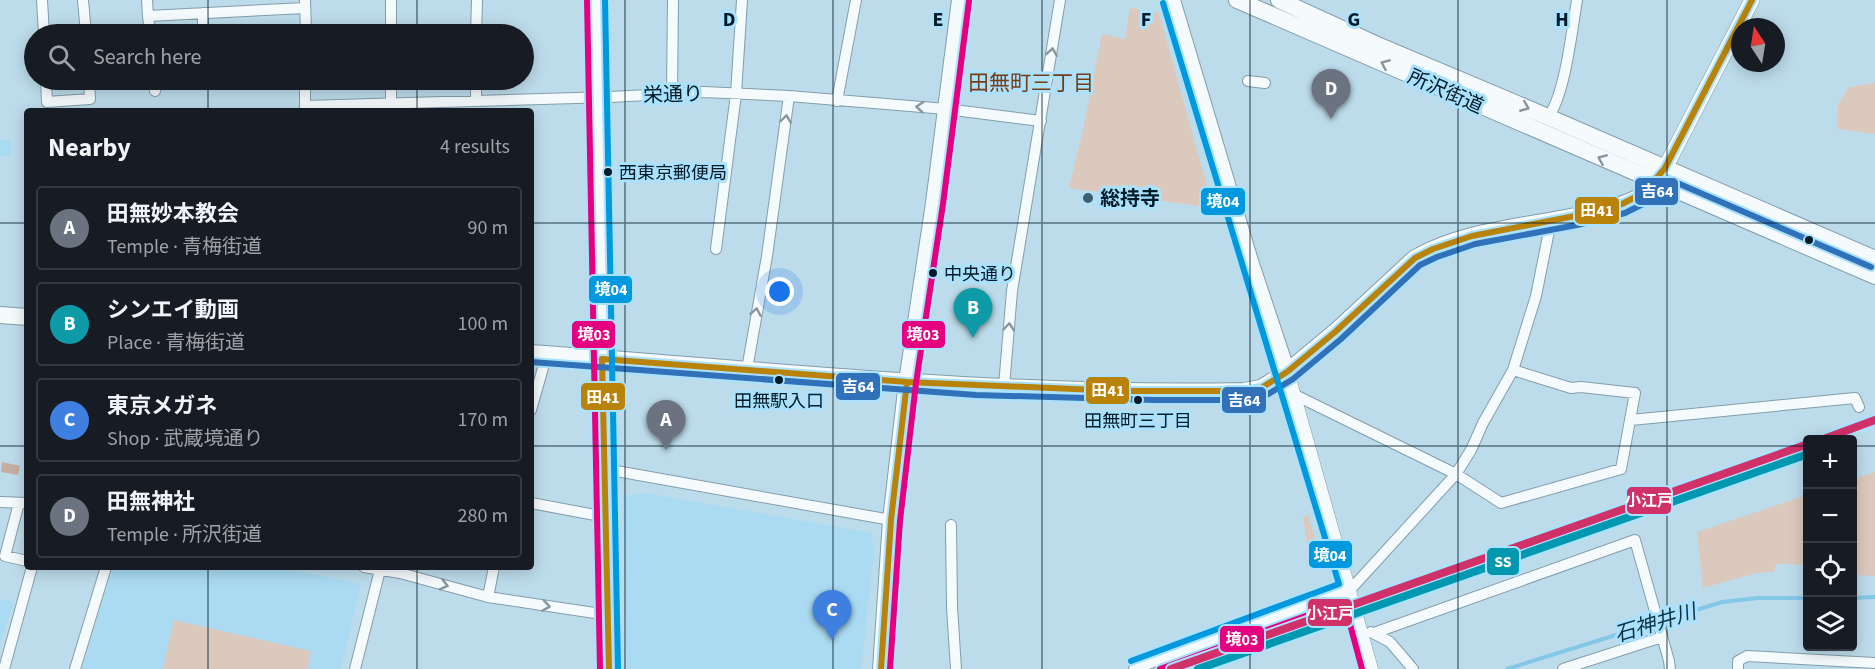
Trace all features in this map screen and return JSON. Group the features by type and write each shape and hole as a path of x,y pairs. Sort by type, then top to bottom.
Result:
{"main road":[{"path":"881,669 891,520 907,382 934,203 960,0"},
{"path":"1172,0 1250,261 1287,372"},
{"path":"1178,20 1182,5 1187,0"},
{"name":"所沢街道","path":"1238,0 1661,175"},
{"name":"所沢街道","path":"1279,0 1375,45 1548,117 1661,175"},
{"path":"539,354 907,382 1120,392 1244,391 1261,388 1287,372 1335,332 1415,258 1432,248 1457,239 1609,209 1636,198 1661,175 1752,0"},
{"path":"1661,175 1875,259"},
{"path":"1661,175 1875,276"},
{"path":"0,315 24,317"}],"street":[{"path":"42,0 43,24"},
{"path":"83,0 85,24"},
{"path":"147,0 149,24"},
{"path":"391,0 391,24"},
{"path":"476,24 477,0"},
{"path":"596,0 609,669"},
{"path":"672,93 673,0"},
{"path":"716,249 736,94 742,0"},
{"path":"837,101 856,0"},
{"path":"1004,386 1012,291 1060,0"},
{"path":"1548,117 1554,110 1565,69 1577,0"},
{"path":"148,16 305,4 306,24"},
{"path":"202,12 203,24"},
{"path":"1248,81 1265,83"},
{"path":"46,90 47,102 90,99 90,90"},
{"path":"305,108 306,90"},
{"path":"391,90 391,104"},
{"name":"栄通り","path":"322,108 391,104 480,104 704,92 789,96 946,109 1041,121"},
{"path":"747,369 767,256 789,96"},
{"path":"1134,669 1350,590 1456,474 1513,370 1536,296 1551,220"},
{"path":"534,389 539,354"},
{"path":"1293,393 1456,474 1501,502 1621,469 1635,393 1571,388 1513,370"},
{"path":"1287,372 1371,669"},
{"path":"1631,420 1855,398 1859,407"},
{"path":"605,469 891,520"},
{"path":"0,501 23,503 5,556 24,560"},
{"path":"534,504 606,517"},
{"path":"951,525 952,607 956,669"},
{"path":"1374,633 1635,540 1670,669"},
{"path":"4,669 31,570"},
{"path":"75,669 105,570"},
{"path":"355,669 380,570 401,570 488,597 608,615"},
{"path":"488,597 493,570"},
{"path":"1360,628 1390,642 1413,669"},
{"path":"1563,669 1662,637"},
{"path":"1738,669 1738,661 1747,656 1875,663"}],"shaded area":[{"path":"1130,8 1159,13 1213,208 1069,188 1102,34 1125,39"},
{"path":"1875,83 1875,134 1837,129 1838,104 1849,87"},
{"path":"0,140 11,140 11,156 0,156"},
{"path":"2,462 20,466 18,475 1,472"},
{"path":"1875,472 1875,576 1857,575 1857,478"},
{"path":"646,493 872,533 874,554 861,669 627,669 623,496"},
{"path":"1803,496 1803,565 1776,564 1774,572 1757,573 1703,588 1697,532"},
{"path":"1308,515 1324,568 1320,572 1306,538 1303,516"},
{"path":"112,570 293,570 361,584 341,669 82,669"},
{"path":"0,599 14,602 0,645"},
{"path":"174,620 311,651 308,669 163,669"}],"waterway":[{"name":"石神井川","path":"1857,598 1875,597"},
{"name":"石神井川","path":"1507,669 1722,602 1758,598 1803,598"}],"transit line":[{"name":"境03","path":"587,0 600,669"},
{"name":"境04","path":"605,0 618,669"},
{"name":"田41","path":"609,669 602,359 907,382 1120,391 1244,391 1261,388 1287,372 1335,332 1415,258 1433,249 1472,236 1575,216 1622,204 1645,192 1665,168 1752,0"},
{"name":"境03","path":"890,669 900,521 916,383 943,204 969,1"},
{"name":"境04","path":"1131,661 1339,584 1163,3"},
{"name":"吉64","path":"534,362 976,395 1246,400 1265,396 1293,379 1341,339 1420,265 1475,244 1577,225 1625,213 1647,202 1668,179 1871,267"},
{"name":"田41","path":"881,669 891,520 907,382"},
{"name":"小江戸","path":"1834,435 1875,420"},
{"name":"小江戸","path":"1171,669 1803,446"},
{"name":"SS","path":"1198,669 1803,456"},
{"name":"境03","path":"1160,669 1344,602 1362,669"}],"place":[{"name":"田無神社","path":"1331,119"},
{"name":"西東京郵便局","path":"608,172"},
{"name":"総持寺","path":"1088,198"},
{"name":"中央通り","path":"933,273"},
{"name":"シンエイ動画","path":"973,338"},
{"name":"田無駅入口","path":"779,380"},
{"name":"田無町三丁目","path":"1138,400"},
{"name":"田無妙本教会","path":"666,450"},
{"name":"東京メガネ","path":"832,640"}],"district":[{"name":"田無町三丁目","path":"1031,83"}]}
